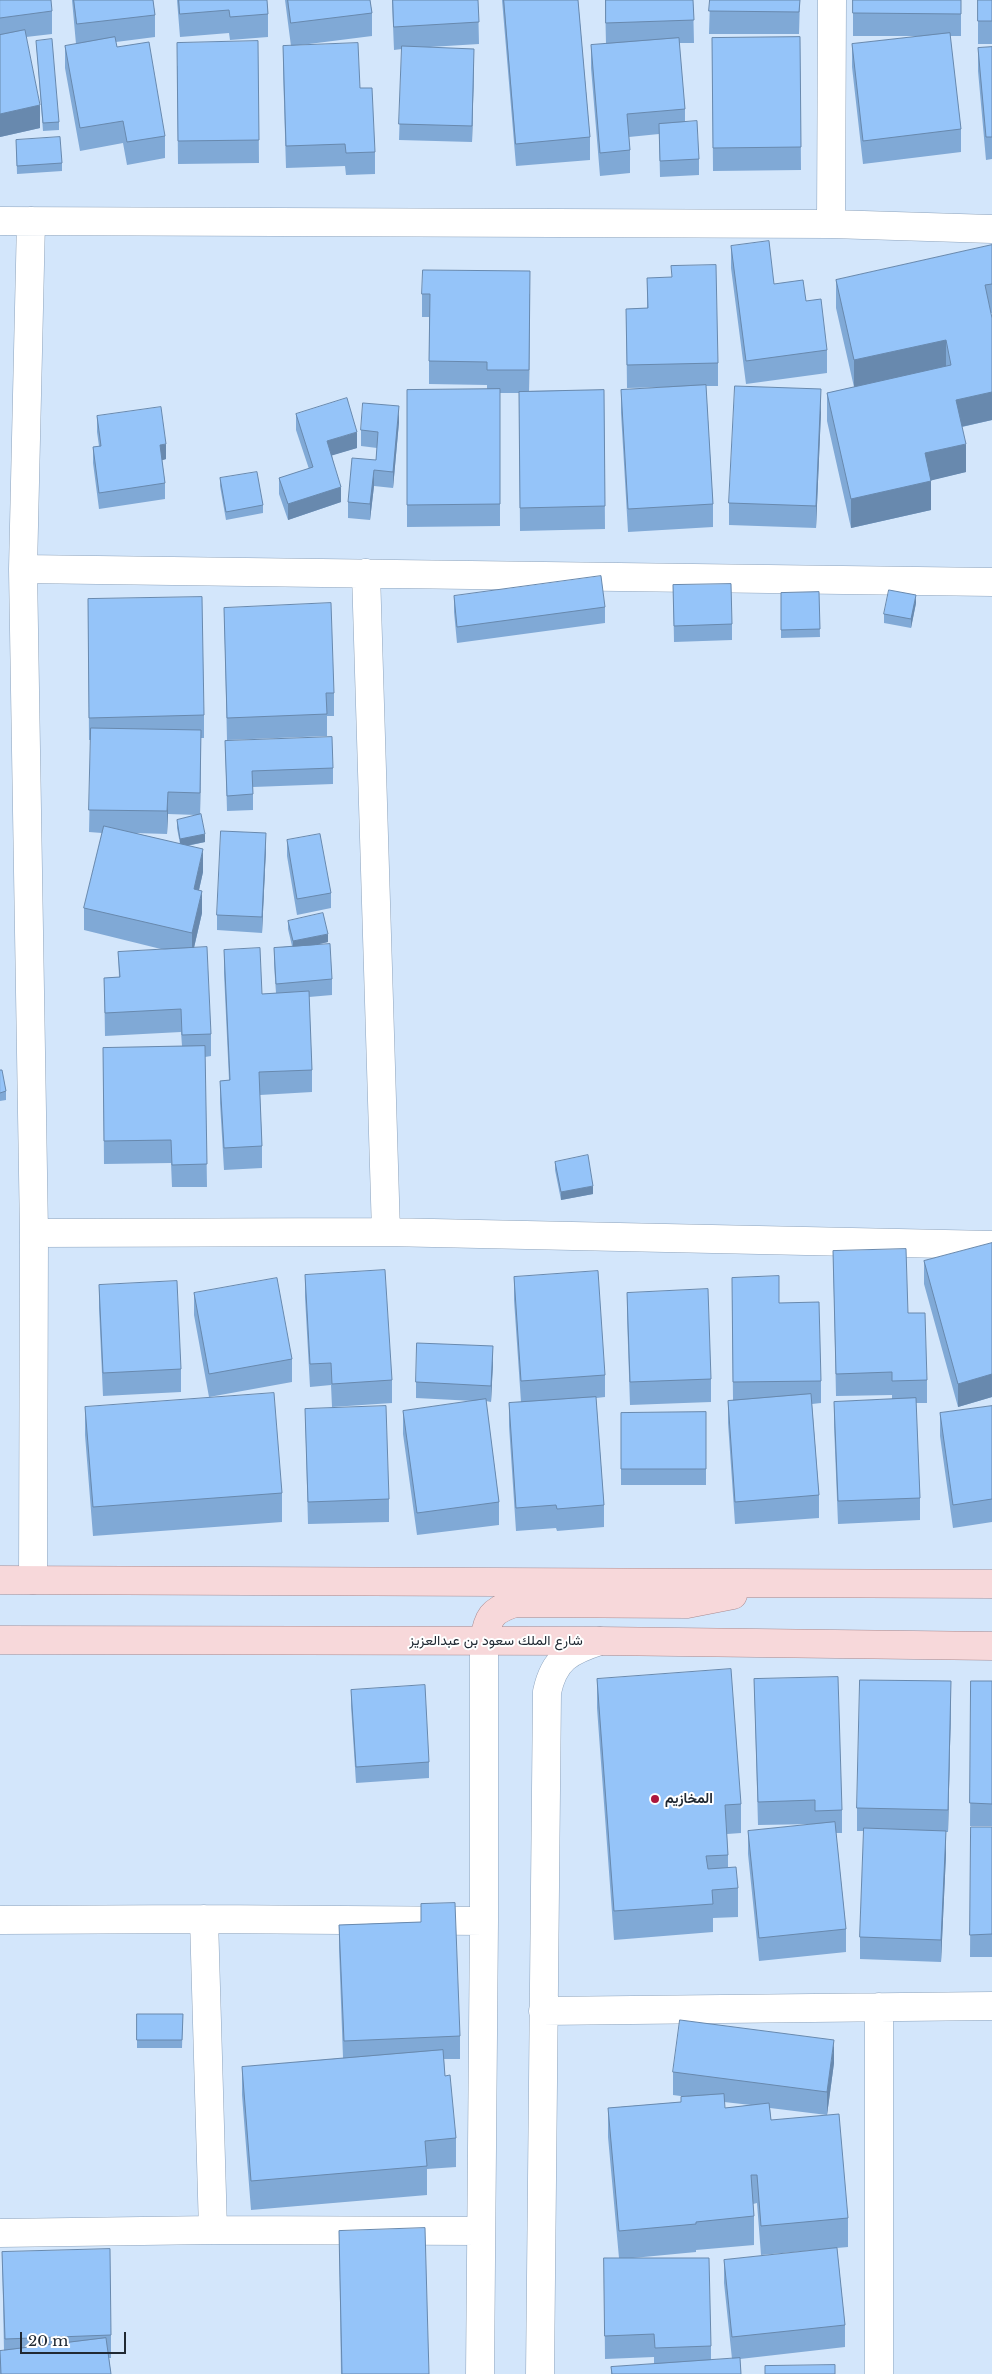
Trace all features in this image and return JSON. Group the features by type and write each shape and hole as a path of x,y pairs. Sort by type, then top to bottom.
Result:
{"main road":[{"path":"0,1580 992,1584"},
{"path":"484,1641 486,1626 492,1615 501,1607 515,1603 687,1604 789,1583"},
{"name":"شارع الملك سعود بن عبدالعزيز","path":"0,1640 600,1641 992,1646"}],"street":[{"path":"831,224 832,0"},
{"path":"0,221 831,224 992,229"},
{"path":"31,221 23,569 34,1233 33,1580"},
{"path":"23,569 992,582"},
{"path":"366,573 386,1232"},
{"path":"34,1233 386,1232 992,1245"},
{"path":"480,2374 484,1921 484,1641"},
{"path":"540,2374 547,1692 551,1676 560,1660 578,1648 600,1641"},
{"path":"204,1919 213,2230"},
{"path":"0,1920 484,1921"},
{"path":"879,2006 879,2374"},
{"path":"543,2011 992,2006"},
{"path":"0,2233 213,2230 480,2231"}],"building":[{"path":"0,0 51,0 52,11 0,18"},
{"path":"74,0 153,0 155,15 77,24"},
{"path":"179,0 267,0 268,14 230,17 229,10 180,14"},
{"path":"288,0 370,0 372,13 291,23"},
{"path":"393,0 478,0 479,22 394,27"},
{"path":"504,0 578,0 590,137 516,144"},
{"path":"606,0 693,0 694,20 606,23"},
{"path":"710,0 800,0 799,12 709,11"},
{"path":"853,0 961,0 961,14 853,13"},
{"path":"978,0 992,0 992,21 978,21"},
{"path":"25,30 40,105 0,114 0,35"},
{"path":"950,33 961,129 863,141 852,44"},
{"path":"115,37 117,47 149,42 165,136 127,142 123,121 80,128 65,46"},
{"path":"800,37 801,147 713,148 712,38"},
{"path":"679,38 685,109 627,114 630,150 600,153 591,45"},
{"path":"52,39 59,122 43,123 36,41"},
{"path":"258,41 259,140 178,141 177,43"},
{"path":"358,43 360,88 372,88 375,152 346,153 345,144 286,146 283,46"},
{"path":"402,46 474,49 472,126 399,124"},
{"path":"992,47 992,137 986,137 978,48"},
{"path":"697,121 699,159 660,161 659,124"},
{"path":"60,137 62,163 17,166 16,140"},
{"path":"769,241 774,284 803,280 806,301 821,299 827,350 746,361 731,246"},
{"path":"992,245 992,284 985,285 992,318 992,392 956,400 966,444 925,453 931,481 851,499 827,393 951,365 946,340 854,360 836,280"},
{"path":"716,265 718,363 627,365 626,309 648,308 647,278 672,277 671,266"},
{"path":"423,270 530,271 529,370 487,370 487,362 429,361 430,294 422,294"},
{"path":"706,385 713,504 628,509 621,390"},
{"path":"735,386 821,389 816,506 729,503"},
{"path":"500,389 500,504 407,505 407,390"},
{"path":"604,390 605,506 520,508 519,392"},
{"path":"347,398 357,432 327,441 341,487 288,504 279,478 313,467 296,414"},
{"path":"363,403 399,406 393,472 374,470 370,504 348,502 352,458 376,460 378,432 361,430"},
{"path":"161,407 166,444 160,445 165,483 99,493 93,447 101,446 97,416"},
{"path":"257,472 263,505 226,512 220,478"},
{"path":"601,576 605,607 457,627 454,596"},
{"path":"731,584 732,624 674,626 673,585"},
{"path":"889,590 916,595 911,619 884,614"},
{"path":"819,592 820,629 781,630 781,593"},
{"path":"202,597 204,715 89,718 88,599"},
{"path":"331,603 334,693 326,693 327,714 227,718 224,608"},
{"path":"91,728 201,730 200,793 168,792 167,811 89,810"},
{"path":"332,737 333,768 252,771 253,794 227,796 225,741"},
{"path":"201,814 205,834 180,839 177,820"},
{"path":"104,826 203,849 194,889 202,891 192,933 84,908"},
{"path":"221,831 266,833 262,917 217,915"},
{"path":"320,834 331,893 297,899 287,840"},
{"path":"323,913 328,934 293,941 288,921"},
{"path":"330,944 332,979 276,984 274,948"},
{"path":"207,947 211,1034 182,1035 181,1009 105,1013 104,978 120,977 118,952"},
{"path":"260,948 262,994 309,991 312,1070 259,1072 262,1146 224,1148 220,1081 230,1080 224,950"},
{"path":"205,1046 207,1164 172,1165 171,1140 104,1141 103,1048"},
{"path":"0,1070 2,1070 6,1091 0,1093"},
{"path":"588,1155 593,1186 561,1192 555,1162"},
{"path":"992,1243 992,1374 958,1384 924,1261"},
{"path":"906,1249 908,1313 925,1313 927,1380 892,1381 892,1372 836,1374 833,1251"},
{"path":"385,1270 392,1380 332,1384 331,1363 310,1364 305,1275"},
{"path":"598,1271 605,1375 521,1381 514,1277"},
{"path":"779,1276 779,1303 819,1302 821,1381 733,1382 732,1278"},
{"path":"277,1278 292,1359 209,1374 194,1293"},
{"path":"177,1281 181,1369 103,1373 99,1285"},
{"path":"708,1289 711,1379 630,1382 627,1293"},
{"path":"417,1343 493,1346 491,1386 416,1382"},
{"path":"274,1393 282,1493 93,1507 85,1407"},
{"path":"811,1394 819,1495 735,1502 728,1401"},
{"path":"596,1397 604,1505 557,1509 556,1505 516,1508 509,1403"},
{"path":"916,1398 920,1498 838,1501 834,1402"},
{"path":"486,1399 499,1502 417,1513 403,1411"},
{"path":"386,1406 389,1499 308,1502 305,1409"},
{"path":"992,1406 992,1499 953,1505 940,1413"},
{"path":"706,1412 706,1469 621,1469 621,1413"},
{"path":"731,1669 741,1804 725,1805 728,1855 706,1856 708,1869 736,1867 738,1888 712,1890 713,1904 614,1911 597,1679"},
{"path":"838,1677 842,1810 815,1811 815,1800 758,1802 754,1679"},
{"path":"860,1680 951,1681 948,1810 857,1808"},
{"path":"971,1681 992,1681 992,1804 970,1803"},
{"path":"425,1685 429,1762 356,1767 351,1690"},
{"path":"835,1822 846,1929 759,1938 748,1831"},
{"path":"971,1827 992,1827 992,1934 970,1935"},
{"path":"864,1828 946,1831 941,1940 860,1937"},
{"path":"455,1903 460,2036 344,2041 339,1925 421,1922 421,1904"},
{"path":"137,2014 183,2014 182,2040 137,2040"},
{"path":"680,2020 834,2040 827,2092 673,2072"},
{"path":"443,2050 445,2076 450,2075 456,2138 425,2141 427,2166 251,2181 242,2067"},
{"path":"724,2094 725,2108 769,2103 771,2120 839,2114 848,2218 761,2226 757,2175 751,2175 754,2216 696,2222 696,2224 619,2231 608,2108 681,2102 681,2097"},
{"path":"425,2228 429,2374 342,2374 339,2231"},
{"path":"837,2248 845,2325 732,2337 724,2260"},
{"path":"110,2249 111,2335 5,2339 2,2252"},
{"path":"604,2258 709,2258 711,2346 655,2348 654,2334 605,2336"},
{"path":"106,2338 111,2374 1,2374 0,2351"},
{"path":"740,2358 741,2374 612,2374 611,2367"},
{"path":"835,2365 835,2374 765,2374 765,2366"}],"place":[{"name":"المخازيم","path":"655,1799"}]}
